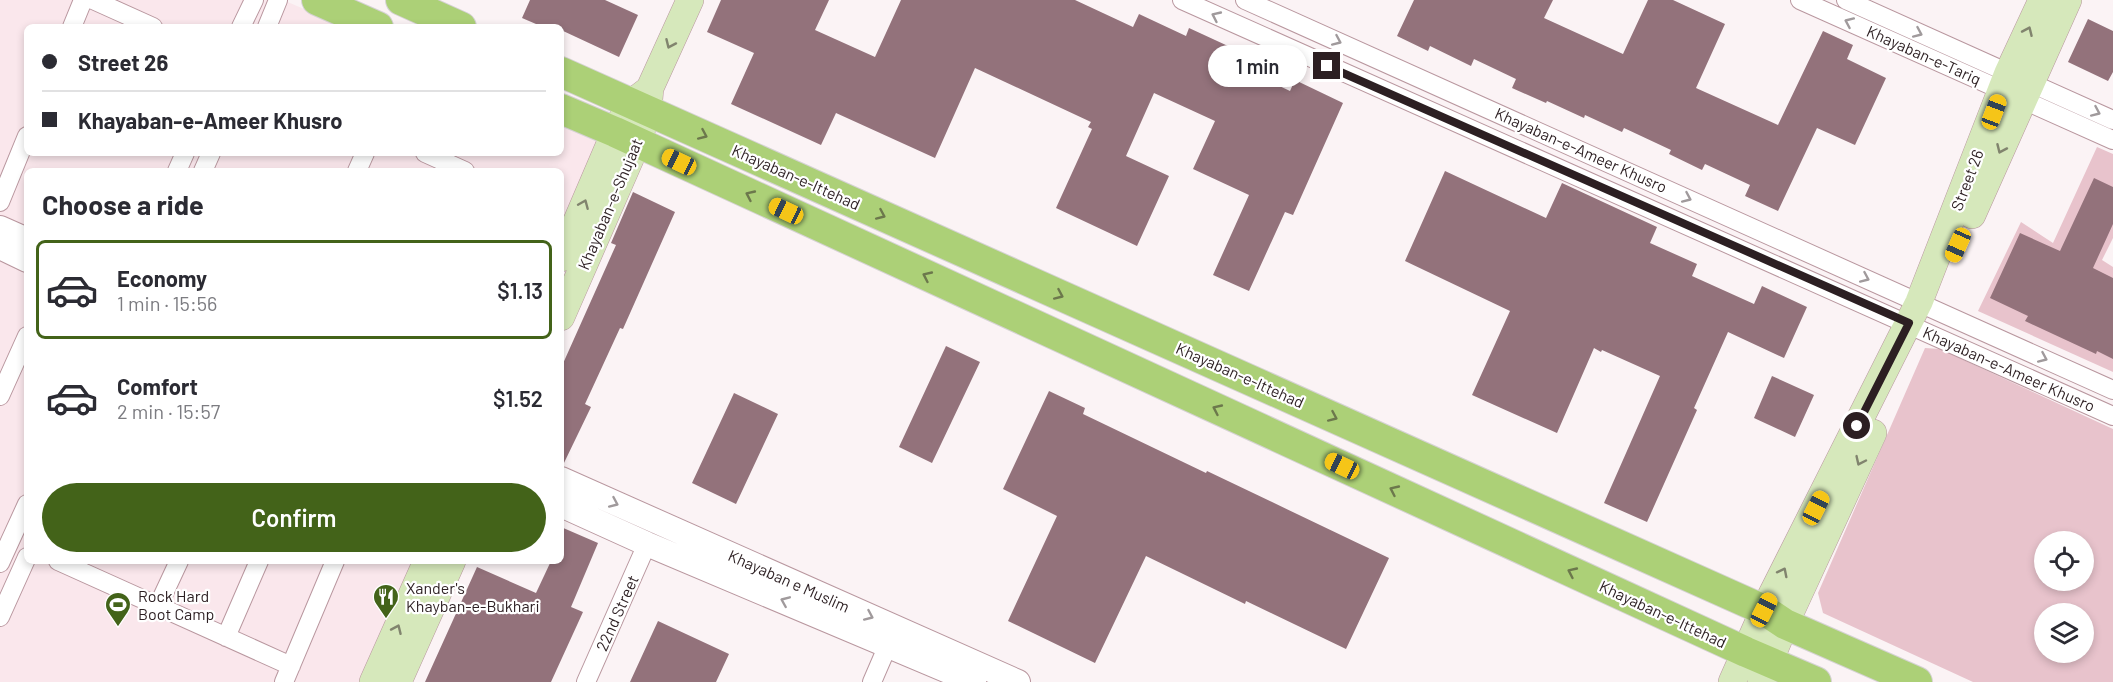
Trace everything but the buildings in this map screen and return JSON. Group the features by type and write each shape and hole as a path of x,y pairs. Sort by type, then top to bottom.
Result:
{"main road":[{"path":"317,0 371,24"},
{"path":"401,0 455,24"},
{"path":"643,104 690,0"},
{"name":"Street 26","path":"1732,682 1759,665 1775,617 1920,315 2016,87 2042,0"},
{"name":"Street 26","path":"2016,87 2068,0"},
{"name":"Khayaban-e-Ittehad","path":"564,73 643,104 1917,682"},
{"path":"643,104 658,123 651,132 651,143 628,138 613,125 621,117 622,106 643,104"},
{"name":"Khayaban-e-Ittehad","path":"564,110 628,138 1759,665 1816,682"},
{"name":"Khayaban-e-Shujaat","path":"564,253 628,138"},
{"name":"Khayaban-e-Shujaat","path":"564,309 628,138"},
{"path":"372,682 427,564"},
{"path":"398,682 452,564"}],"street":[{"path":"73,24 83,0"},
{"path":"93,0 146,24"},
{"path":"242,24 254,0"},
{"path":"268,24 278,0"},
{"name":"Khayaban-e-Ameer Khusro","path":"1182,0 1292,51 1920,315 2113,390"},
{"name":"Khayaban-e-Tariq","path":"1800,0 2016,87 2113,120"},
{"name":"Khayaban-e-Tariq","path":"1846,0 2016,87 2113,140"},
{"path":"1246,29 1255,29 1262,24 1264,15 1253,3"},
{"name":"Khayaban-e-Ameer Khusro","path":"1253,3 1920,315 2113,416"},
{"path":"1292,51 1286,45 1284,33 1294,25 1302,25"},
{"path":"0,202 24,143"},
{"path":"432,156 458,168"},
{"path":"0,228 24,239"},
{"path":"0,247 24,259"},
{"path":"0,396 24,343"},
{"name":"Khayaban e Muslim","path":"564,480 1018,682"},
{"name":"Khayaban e Muslim","path":"564,506 974,682"},
{"path":"0,563 13,541 24,512"},
{"name":"22nd Street","path":"586,682 648,544"},
{"path":"0,617 24,564"},
{"path":"73,564 94,568 158,606 226,637 287,674 334,564"},
{"path":"158,606 178,564"},
{"path":"226,637 258,564"},
{"path":"872,682 888,645"}],"shaded area":[{"path":"0,0 283,0 339,24 24,24 24,156 564,156 564,120 616,143 564,260 564,168 24,168 24,564 429,564 376,682 0,682"},
{"path":"2097,147 2113,154 2113,238 2102,260 2113,267 2113,372 1978,311 2021,222 2053,243"},
{"path":"1925,348 1940,349 2113,429 2113,682 1973,682 1823,613 1818,593"}],"place":[{"name":"Xander's Khayban-e-Bukhari","path":"386,620"},
{"name":"Rock Hard Boot Camp","path":"118,628"}],"route":[{"path":"1327,66 1909,323 1857,426"}]}
